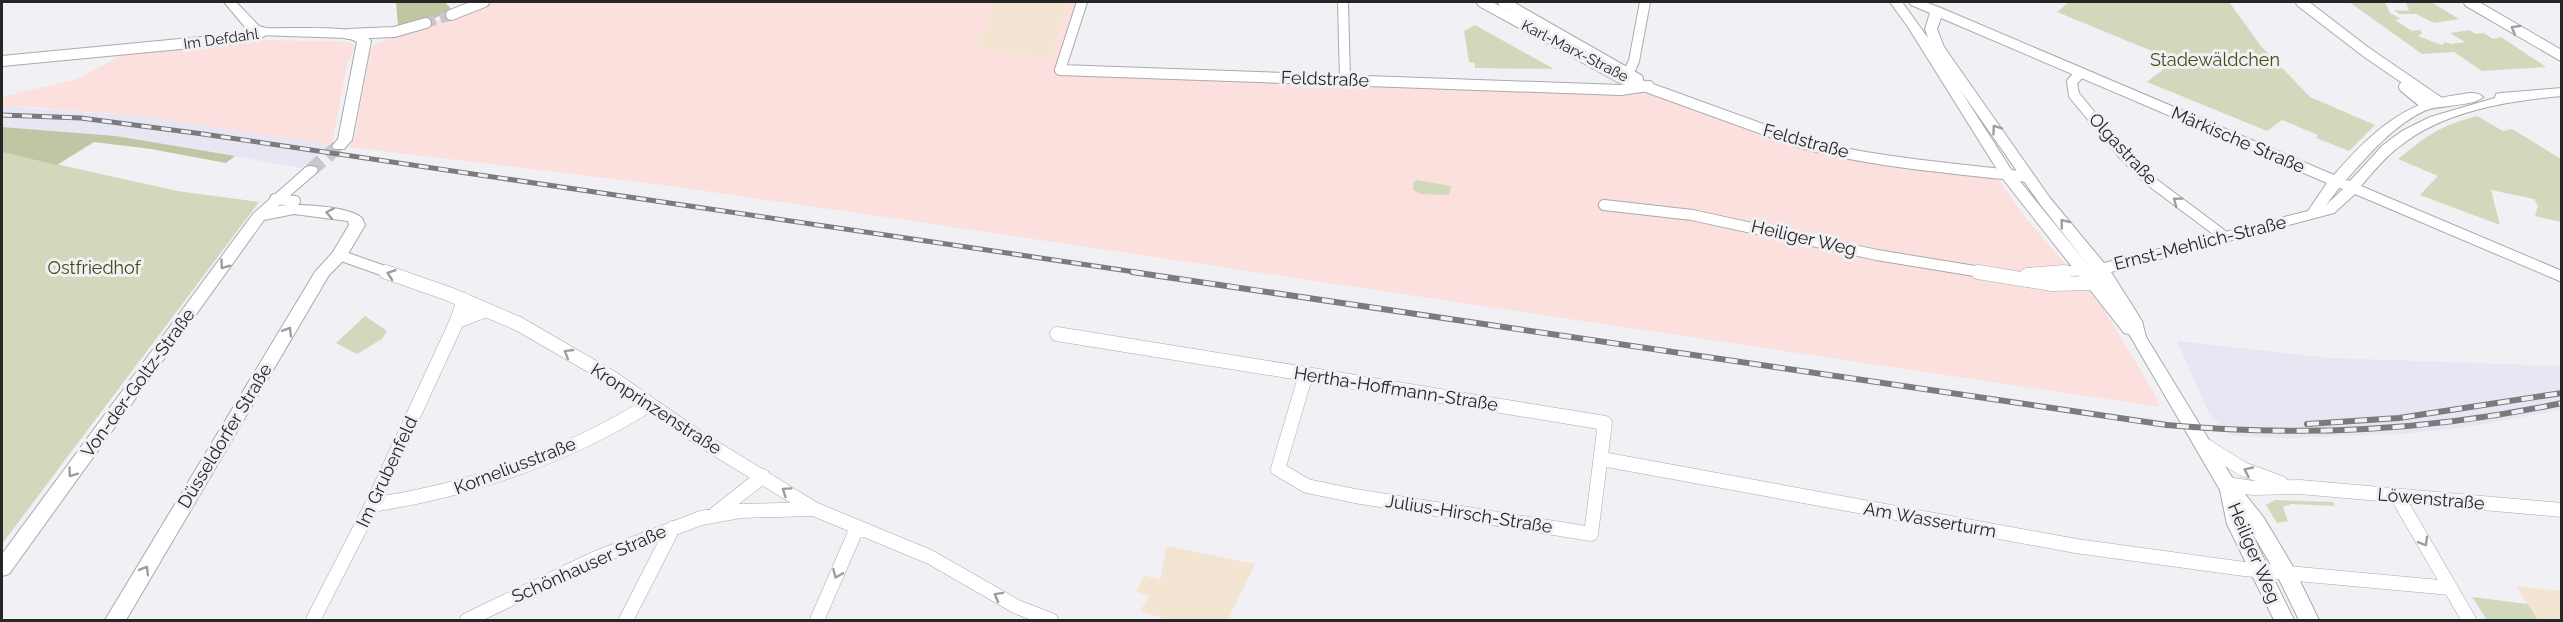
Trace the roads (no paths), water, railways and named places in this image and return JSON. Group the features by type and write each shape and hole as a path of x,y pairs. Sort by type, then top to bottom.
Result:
{"main road":[{"path":"230,2 254,29 262,32"},
{"name":"Heiliger Weg","path":"1896,2 1914,26 2008,176 2093,274"},
{"name":"Märkische Straße","path":"1915,2 1939,6 2127,85 2562,277"},
{"path":"1914,26 1918,14 1939,6"},
{"name":"Heiliger Weg","path":"1939,6 1931,29 1938,47 2028,177 2122,321 2138,337 2226,484 2257,523 2285,571 2309,621"},
{"name":"Märkische Straße","path":"1939,6 2080,73 2562,266"},
{"name":"Im Defdahl","path":"262,32 348,34"},
{"path":"339,146 345,140 358,64 364,47 363,38 348,34"},
{"path":"2348,182 2378,139 2398,121 2437,107 2562,92"},
{"path":"2348,182 2437,107"},
{"path":"275,199 310,170 298,186 300,204"},
{"name":"Ernst-Mehlich-Straße","path":"2093,274 2224,236 2314,214 2336,206 2348,182"},
{"name":"Von-der-Goltz-Straße","path":"2,568 258,217 275,199"},
{"path":"258,217 300,204 353,217 357,220 357,225 339,255"},
{"name":"Düsseldorfer Straße","path":"115,621 323,272 339,255"},
{"name":"Heiliger Weg","path":"2226,484 2237,524 2284,621"}],"street":[{"path":"450,15 483,2"},
{"name":"Feldstraße","path":"1082,2 1060,70 1590,87 1620,90 1649,87 1737,121 1818,148 2028,177"},
{"path":"1343,2 1345,80"},
{"name":"Karl-Marx-Straße","path":"1482,2 1649,87"},
{"name":"Karl-Marx-Straße","path":"1503,2 1624,74"},
{"path":"1624,74 1634,62 1645,2"},
{"path":"2301,2 2366,52 2389,75 2437,107"},
{"path":"2469,2 2562,56"},
{"path":"348,34 384,33 426,23"},
{"name":"Im Defdahl","path":"2,61 243,38 262,32"},
{"name":"Olgastraße","path":"2080,73 2072,82 2074,94 2122,153 2149,180 2224,236"},
{"name":"Feldstraße","path":"1590,87 1604,84 1624,74"},
{"path":"275,199 300,204"},
{"name":"Heiliger Weg","path":"1604,205 1692,214 1877,255 2064,285 2093,274"},
{"name":"Kronprinzenstraße","path":"339,255 464,300 519,324 612,378 700,439 814,509 930,557 1033,618 1051,621"},
{"name":"Im Grubenfeld","path":"313,621 372,505 457,321 464,300"},
{"path":"457,321 488,310"},
{"name":"Hertha-Hoffmann-Straße","path":"1057,334 1605,423 1602,459"},
{"name":"Julius-Hirsch-Straße","path":"1306,374 1278,469 1307,486 1591,534 1602,459"},
{"name":"Korneliusstraße","path":"372,505 433,496 496,476 624,421 650,404"},
{"name":"Löwenstraße","path":"2201,443 2243,469 2274,482 2300,487 2562,510"},
{"name":"Am Wasserturm","path":"1602,459 2076,546 2260,570 2450,588"},
{"name":"Schönhauser Straße","path":"714,514 763,476"},
{"name":"Löwenstraße","path":"2226,484 2253,488 2300,487"},
{"path":"2397,496 2469,621"},
{"name":"Schönhauser Straße","path":"467,621 543,582 638,539 714,514 761,509 814,509"},
{"path":"626,621 672,528"},
{"path":"817,621 857,528"}],"tunnel":[{"path":"426,23 451,15"},
{"path":"311,170 339,146"}],"railway":[{"path":"2,115 81,118 203,134 1142,273"},
{"path":"1132,272 2167,425 2267,431 2366,429 2463,420 2562,403"},
{"path":"2307,424 2399,418 2562,393"}],"park label":[{"name":"Stadewäldchen","path":"2215,60"},
{"name":"Ostfriedhof","path":"94,268"}]}
